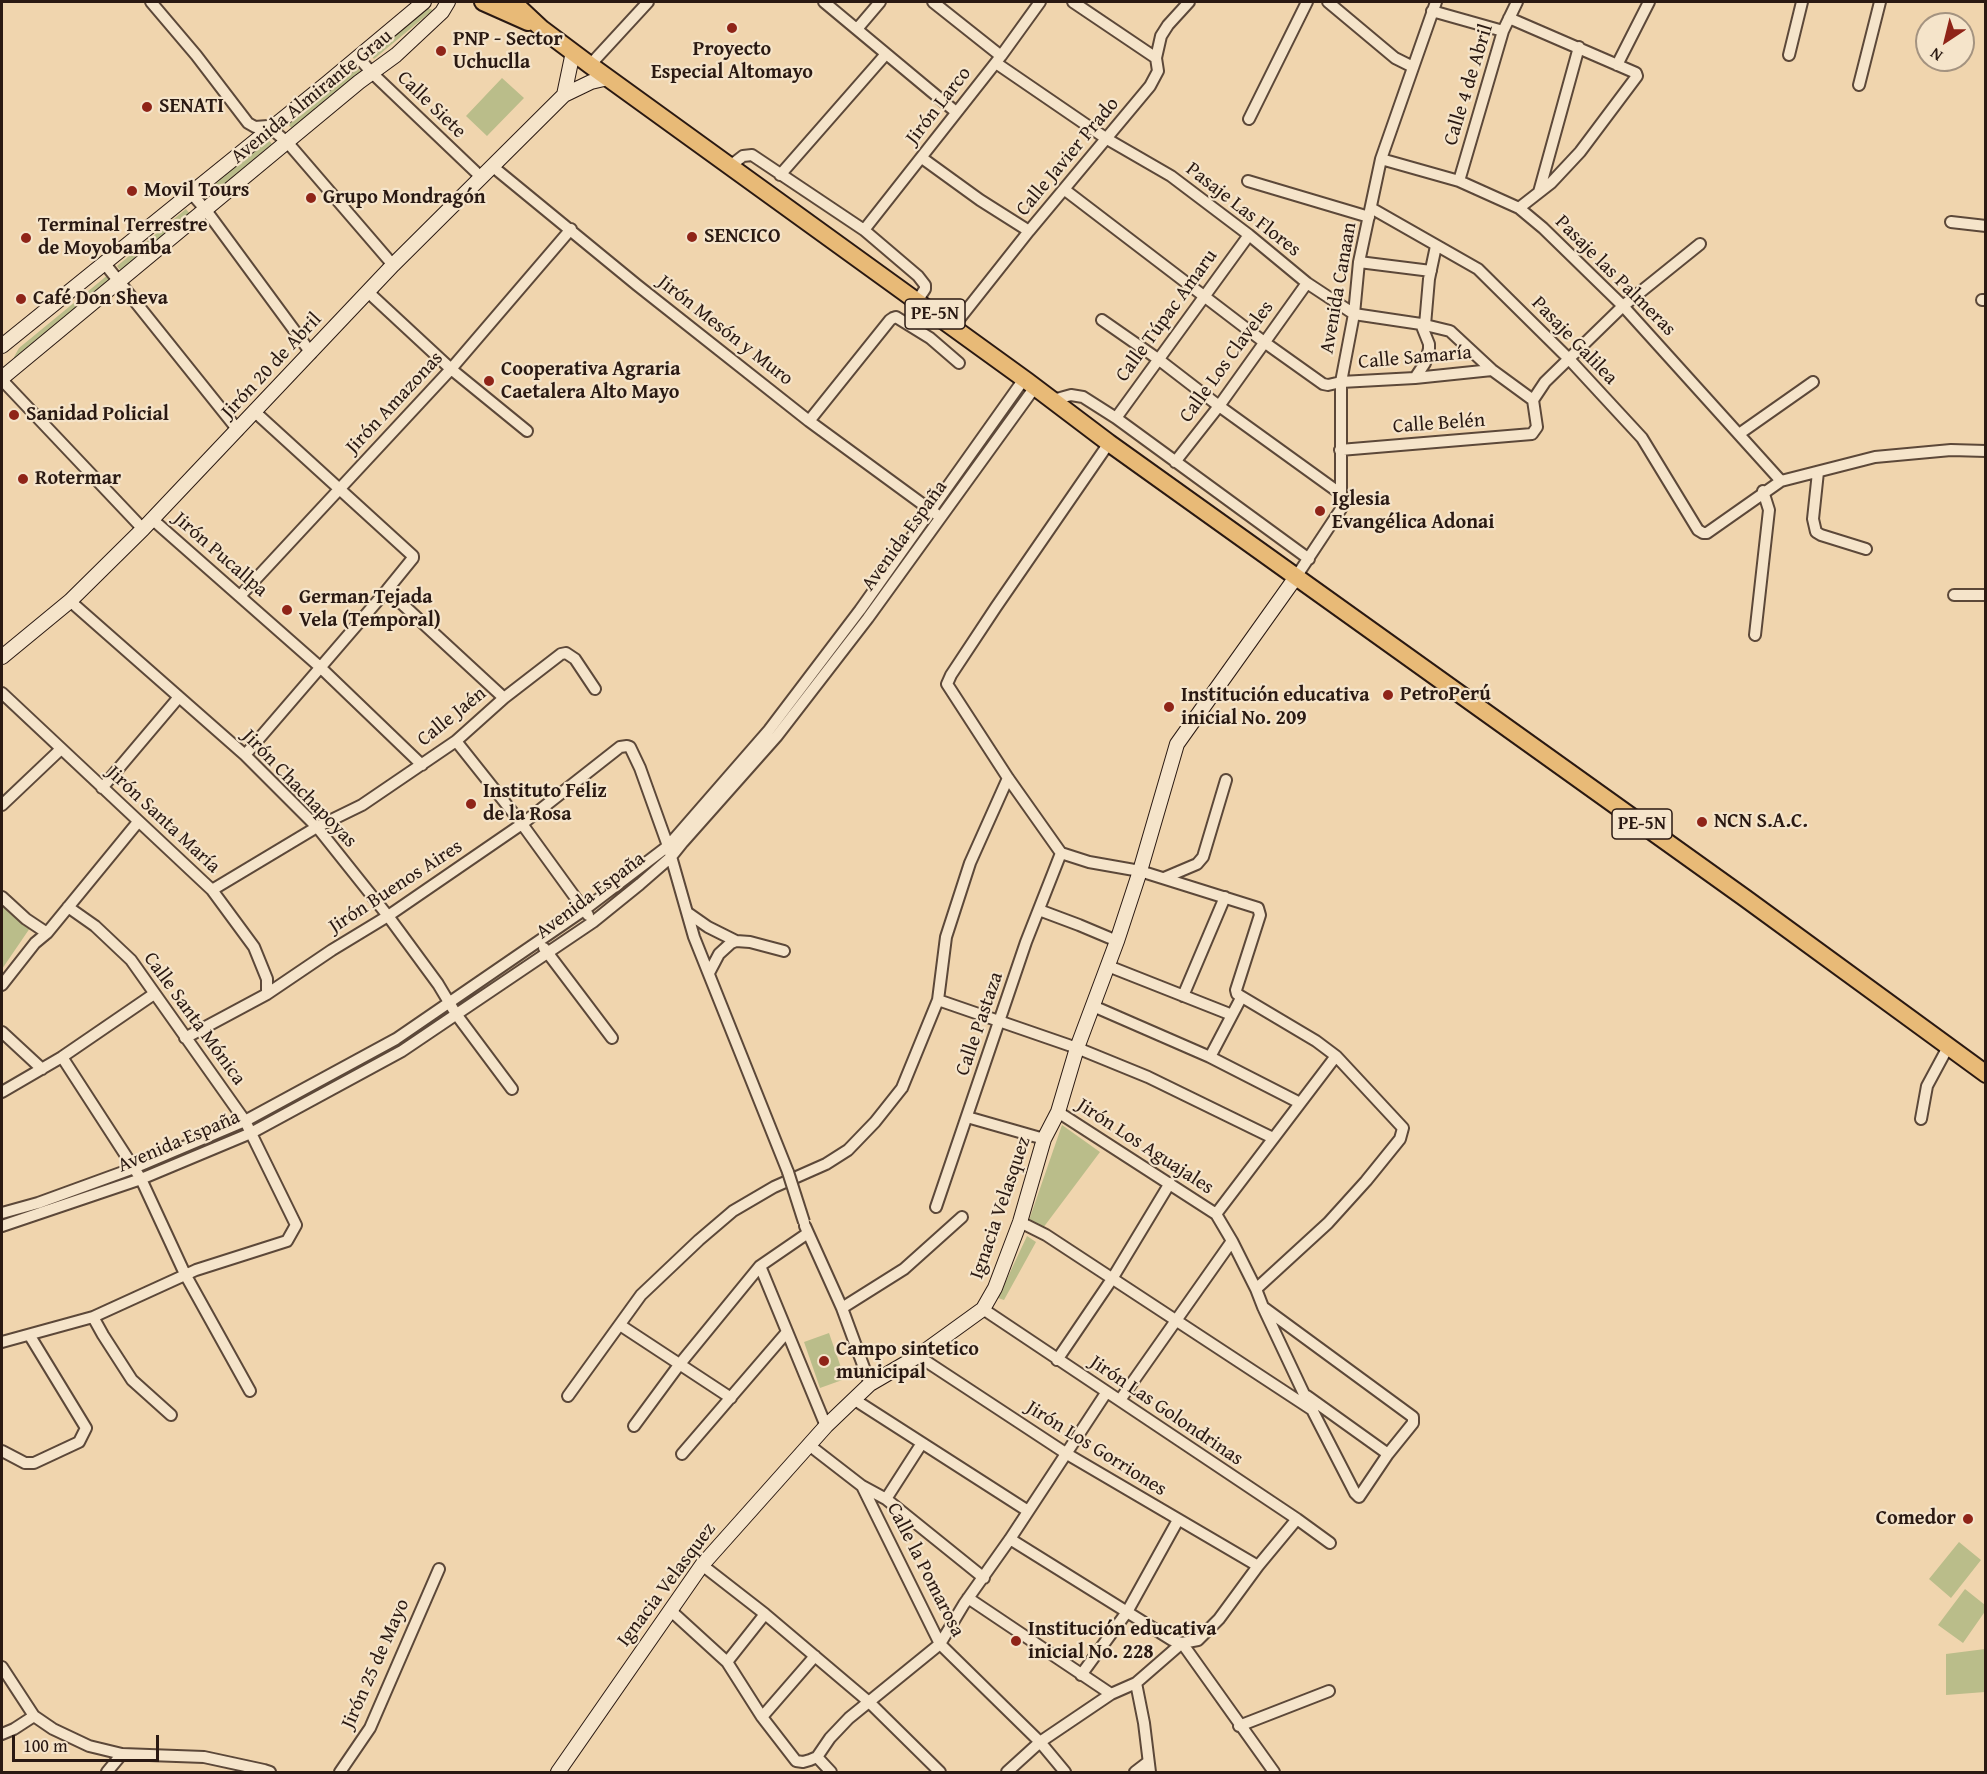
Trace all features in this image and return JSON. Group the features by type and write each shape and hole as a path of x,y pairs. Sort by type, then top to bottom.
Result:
{"highway":[{"name":"PE-5N","path":"483,2 542,28"},
{"name":"PE-5N","path":"513,2 590,65 1030,383 1109,443 1745,898 1986,1074"}],"main road":[{"name":"Avenida Almirante Grau","path":"2,346 424,2"},
{"name":"Avenida Almirante Grau","path":"2,379 205,209 396,55 442,12 448,2"},
{"path":"564,95 573,52"},
{"path":"564,95 591,82 608,78"},
{"name":"Jirón 20 de Abril","path":"2,656 70,601 148,524 393,266 564,95"},
{"name":"Ignacia Velasquez","path":"558,1773 702,1565 826,1426 870,1384 918,1356 983,1309 995,1288 1020,1222 1044,1139 1058,1112 1077,1048 1117,941 1177,744 1296,577"}],"street":[{"path":"151,2 196,55 248,123 255,127 267,126 288,143 393,266"},
{"path":"590,65 648,2"},
{"path":"824,2 956,112"},
{"path":"857,29 880,2"},
{"name":"Pasaje Las Flores","path":"933,2 998,59 1107,139 1171,176 1249,235 1307,283 1354,314"},
{"name":"Jirón Larco","path":"864,230 922,158 1040,2"},
{"path":"1073,2 1156,58"},
{"name":"Calle Javier Prado","path":"930,338 948,324 1065,190 1150,86 1158,71 1156,58 1161,36 1189,2"},
{"path":"1249,118 1307,2"},
{"path":"1328,2 1395,58 1413,67"},
{"name":"Calle 4 de Abril","path":"1459,181 1503,31 1517,2"},
{"path":"1617,65 1649,2"},
{"path":"1789,55 1802,2"},
{"path":"1859,85 1880,2"},
{"path":"1434,6 1503,31"},
{"name":"Avenida Canaan","path":"1296,577 1341,509 1341,382 1354,314 1359,262 1381,159 1434,6"},
{"path":"1509,18 1636,74 1635,80 1580,152 1551,183 1519,208"},
{"path":"1539,192 1579,47"},
{"path":"780,175 886,54"},
{"name":"Calle Siete","path":"358,57 481,177"},
{"path":"730,166 748,154 864,230 918,276 925,285 917,302"},
{"path":"922,158 980,200 1029,231"},
{"name":"Pasaje las Palmeras","path":"1381,159 1459,181 1519,208 1543,228 1623,306 1781,481"},
{"name":"Jirón Mesón y Muro","path":"492,166 637,285 810,421 941,517"},
{"name":"Pasaje Galilea","path":"1248,181 1370,212 1459,256 1478,269 1569,359 1642,438 1698,530 1707,533 1763,491"},
{"name":"Calle Samaría","path":"1065,190 1264,342 1323,384 1492,370"},
{"path":"191,193 311,353"},
{"path":"1951,222 1986,226"},
{"name":"Jirón Amazonas","path":"240,596 451,369 571,229"},
{"name":"Calle Túpac Amaru","path":"1116,418 1249,235"},
{"path":"1354,314 1423,324 1450,331 1492,370 1533,400 1545,382 1623,306 1700,244"},
{"path":"1415,378 1425,363 1429,349 1423,324 1436,246"},
{"path":"1359,262 1431,271"},
{"path":"105,264 238,430"},
{"name":"Calle Los Claveles","path":"1175,462 1219,406 1307,283"},
{"path":"368,292 451,369 527,431"},
{"path":"810,421 890,320 896,317 930,338 959,363"},
{"path":"1102,320 1341,494"},
{"name":"Jirón Pucallpa","path":"2,379 148,524 240,596 320,667 422,765"},
{"path":"1739,434 1813,382"},
{"name":"Avenida España","path":"2,1226 31,1211 245,1121 396,1039 584,910 668,846 769,730 860,610 931,510 1030,383"},
{"name":"Avenida España","path":"2,1214 31,1211 141,1179 251,1133 402,1051 593,922 671,857 777,736 868,618 941,517 1030,383"},
{"path":"1053,400 1077,394 1116,418 1309,559"},
{"name":"Calle Belén","path":"1340,450 1526,436 1536,431 1537,427 1533,400"},
{"path":"245,755 413,558 255,412"},
{"path":"1109,443 947,682 1008,778 1061,853 1089,862 1140,871 1258,908 1236,990 1241,998 1316,1041 1336,1056 1403,1128 1401,1139 1328,1223 1256,1289"},
{"path":"1755,635 1769,510 1763,491 1781,481 1875,457 1951,450 1986,451"},
{"path":"1818,472 1813,519 1815,532 1821,536 1866,549"},
{"path":"387,590 504,698"},
{"path":"1954,595 1986,595"},
{"name":"Jirón Chachapoyas","path":"70,601 245,755 317,827 388,916 438,984 456,1014 512,1089"},
{"name":"Calle Jaén","path":"212,890 317,827 362,805 422,765 456,741 504,698 555,658 566,653 575,659 595,689"},
{"name":"Jirón Santa María","path":"2,693 212,890 254,947 267,979 267,994"},
{"path":"102,788 179,697"},
{"path":"456,741 522,824 593,922"},
{"name":"Jirón Buenos Aires","path":"185,1038 267,994 388,916 522,824 620,747 630,747 640,768 668,846"},
{"path":"2,805 61,749"},
{"path":"568,1396 641,1295 733,1211 774,1187 826,1164 848,1150 875,1122 902,1088 938,1000 946,937 970,863 1008,778"},
{"path":"1164,878 1197,864 1203,857 1226,780"},
{"path":"2,986 138,822"},
{"path":"668,846 694,937 788,1172 806,1227 842,1308 870,1384"},
{"name":"Calle Pastaza","path":"936,1207 1061,853"},
{"path":"2,897 26,919 47,933"},
{"path":"1183,996 1225,897"},
{"name":"Calle Santa Mónica","path":"68,908 95,926 130,960 245,1121 296,1225 287,1241 185,1274"},
{"path":"1039,910 1117,941"},
{"path":"687,913 736,941 750,942 784,951"},
{"path":"539,939 546,953 612,1038"},
{"path":"710,973 719,954 736,941"},
{"path":"1108,966 1232,1015"},
{"path":"2,1092 62,1057 154,994"},
{"path":"1210,1057 1241,998"},
{"path":"938,1000 1077,1048 1148,1077 1273,1138"},
{"path":"1093,1006 1210,1057 1300,1103"},
{"path":"2,1032 42,1069"},
{"path":"1921,1119 1927,1086 1948,1047"},
{"path":"1216,1214 1336,1056"},
{"path":"62,1057 141,1179 185,1274 250,1390"},
{"name":"Jirón Los Aguajales","path":"1058,1112 1216,1214 1256,1289 1311,1409 1356,1496 1359,1497 1388,1454"},
{"path":"967,1117 1044,1139"},
{"path":"1057,1360 1112,1280 1170,1183"},
{"path":"842,1308 904,1269 962,1217"},
{"path":"1020,1222 1046,1235 1311,1409"},
{"path":"634,1426 679,1365 760,1266 806,1227"},
{"path":"1119,1400 1232,1241"},
{"path":"760,1266 826,1426"},
{"path":"2,1342 93,1317 185,1274"},
{"path":"1263,1307 1413,1417 1413,1423 1388,1454 1304,1394"},
{"name":"Jirón Las Golondrinas","path":"983,1309 1330,1543"},
{"path":"93,1317 132,1380 171,1415"},
{"path":"620,1325 731,1398"},
{"path":"682,1454 787,1332"},
{"path":"2,1451 26,1463 34,1463 79,1442 86,1428 30,1336"},
{"name":"Jirón Los Gorriones","path":"918,1356 1067,1454 1258,1566"},
{"path":"670,1610 727,1662 762,1717 796,1761 803,1762 817,1756 830,1737 940,1644 968,1598 984,1578 1106,1393"},
{"path":"855,1400 1028,1511"},
{"path":"886,1498 922,1443"},
{"path":"809,1446 862,1486 886,1498 984,1578"},
{"name":"Calle la Pomarosa","path":"862,1486 940,1644 1040,1742 1065,1773"},
{"path":"1010,1539 1172,1640 1182,1643 1198,1640 1208,1631 1297,1519"},
{"path":"1082,1675 1126,1612 1178,1520"},
{"path":"702,1565 765,1614 869,1702 940,1773"},
{"name":"Jirón 25 de Mayo","path":"340,1773 370,1728 439,1569"},
{"path":"968,1598 1111,1694"},
{"path":"727,1662 765,1614"},
{"path":"1007,1773 1040,1742 1111,1694 1136,1683 1182,1643"},
{"path":"1182,1643 1274,1773"},
{"path":"762,1717 815,1656"},
{"path":"2,1667 34,1716 52,1729 89,1746 122,1754 204,1757 270,1773"},
{"path":"1135,1773 1149,1767 1136,1683"},
{"path":"1239,1726 1329,1691"},
{"path":"2,1734 34,1716"},
{"path":"107,1773 122,1754"},
{"path":"817,1756 831,1773"}],"green space":[{"path":"427,8 433,10 374,59 370,54"},
{"path":"355,65 362,73 293,130 286,122"},
{"path":"502,78 524,98 487,136 466,116"},
{"path":"268,139 272,144 205,200 201,196"},
{"path":"186,209 190,214 121,271 117,266"},
{"path":"109,274 115,281 14,363 14,357 19,348"},
{"path":"2,902 30,928 2,969"},
{"path":"1062,1125 1100,1152 1040,1232 1027,1226"},
{"path":"1027,1236 1036,1242 1004,1300 998,1298"},
{"name":"Campo sintetico municipal","path":"829,1333 845,1379 820,1388 804,1342"},
{"path":"1959,1542 1981,1560 1951,1598 1929,1579"},
{"path":"1965,1589 1985,1605 1986,1610 1963,1643 1938,1625"},
{"path":"1985,1649 1985,1692 1946,1695 1946,1654"}],"place":[{"name":"Proyecto Especial Altomayo","path":"732,28"},
{"name":"PNP - Sector Uchuclla","path":"441,51"},
{"name":"SENATI","path":"147,107"},
{"name":"Movil Tours","path":"132,191"},
{"name":"Grupo Mondragón","path":"311,198"},
{"name":"SENCICO","path":"692,237"},
{"name":"Terminal Terrestre de Moyobamba","path":"26,238"},
{"name":"Café Don Sheva","path":"21,299"},
{"name":"Cooperativa Agraria Caetalera Alto Mayo","path":"489,381"},
{"name":"Sanidad Policial","path":"14,415"},
{"name":"Rotermar","path":"23,479"},
{"name":"Iglesia Evangélica Adonai","path":"1320,511"},
{"name":"German Tejada Vela (Temporal)","path":"287,610"},
{"name":"PetroPerú","path":"1388,695"},
{"name":"Institución educativa inicial No. 209","path":"1169,707"},
{"name":"Instituto Feliz de la Rosa","path":"471,804"},
{"name":"NCN S.A.C.","path":"1702,822"},
{"name":"Campo sintetico municipal","path":"824,1361"},
{"name":"Comedor","path":"1968,1519"},
{"name":"Institución educativa inicial No. 228","path":"1016,1641"}]}
